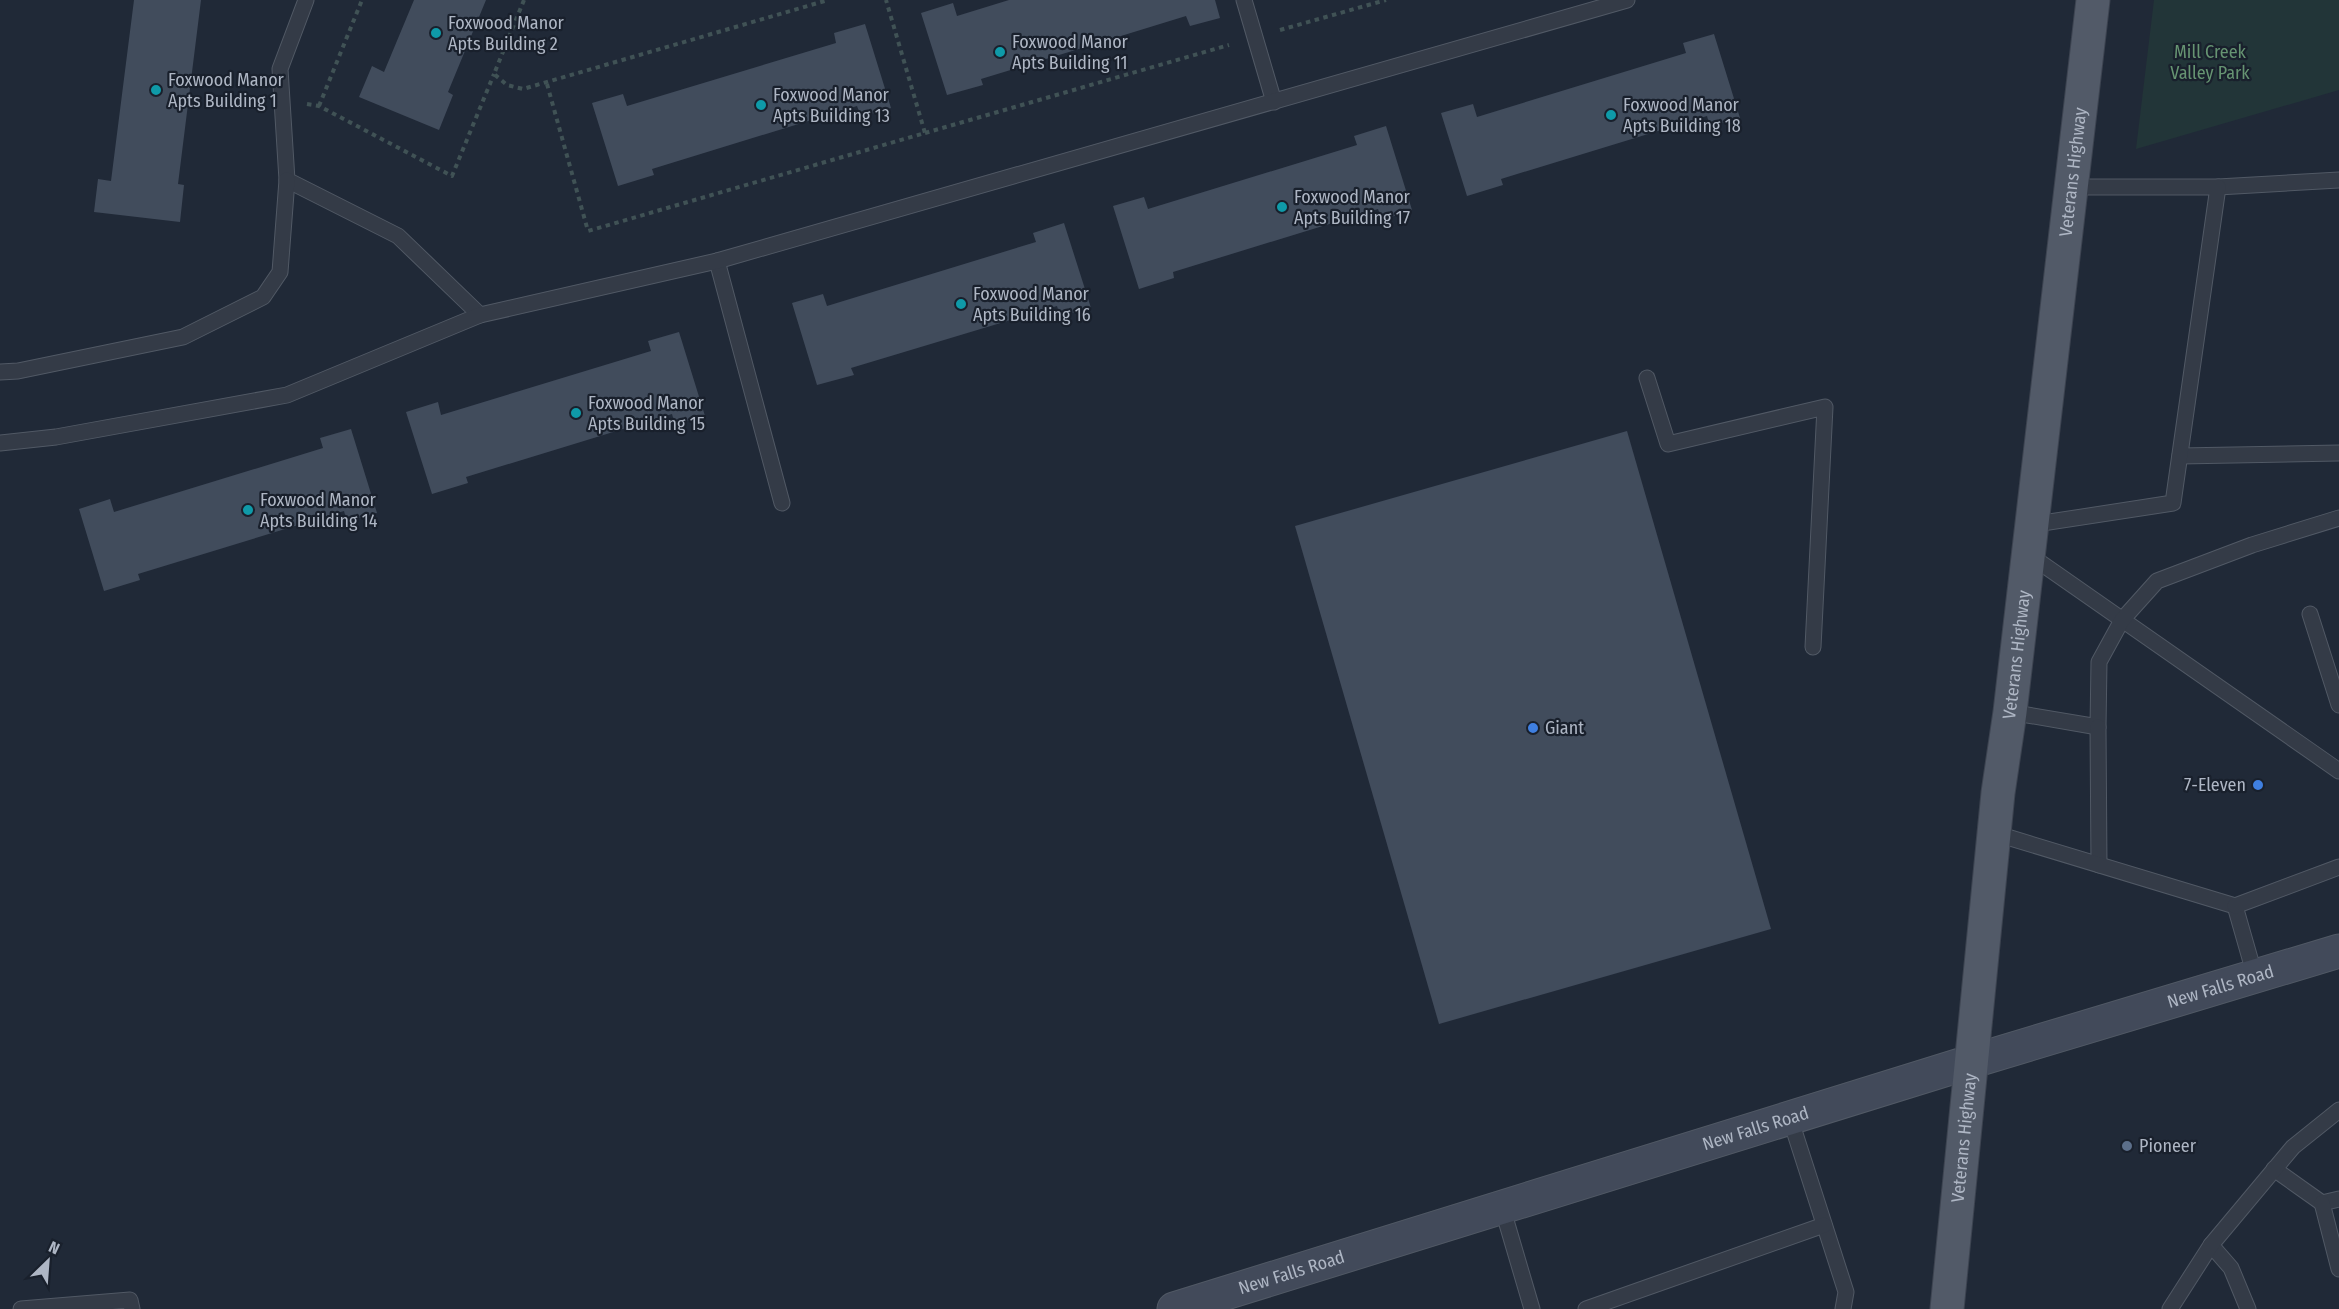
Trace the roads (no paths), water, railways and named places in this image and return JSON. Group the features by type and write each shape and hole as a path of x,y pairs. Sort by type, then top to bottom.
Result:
{"main road":[{"name":"Veterans Highway","path":"1947,1309 1994,833 2093,0"},
{"name":"New Falls Road","path":"1174,1309 1222,1302 1502,1208 1970,1062 2339,951"}],"lane":[{"path":"0,372 18,371 183,337 263,297 280,272 287,180 280,69 306,0"},
{"path":"1244,0 1274,102"},
{"path":"0,443 56,437 287,395 480,315 717,261 1627,0"},
{"path":"287,180 398,236 480,315"},
{"path":"2072,187 2218,187 2339,180"},
{"path":"2029,539 2173,503 2218,187"},
{"path":"717,261 782,503"},
{"path":"1647,378 1668,444 1825,407 1813,647"},
{"path":"2180,456 2339,453"},
{"path":"2099,865 2099,662 2122,620 2157,581 2252,545 2339,518"},
{"path":"2029,539 2122,620 2339,771"},
{"path":"2310,614 2339,705"},
{"path":"2010,712 2098,727"},
{"path":"1994,833 2235,906 2339,867"},
{"path":"2235,906 2255,976"},
{"path":"2170,1309 2211,1245 2274,1169 2293,1147 2339,1110"},
{"path":"1790,1118 1846,1292 1843,1309"},
{"path":"2274,1169 2322,1203 2339,1269"},
{"path":"2322,1203 2339,1199"},
{"path":"1502,1208 1532,1309"},
{"path":"1586,1309 1824,1225"},
{"path":"2211,1245 2231,1268 2248,1309"},
{"path":"21,1309 130,1300 132,1309"}],"place":[{"name":"Foxwood Manor Apts Building 2","path":"436,33"},
{"name":"Foxwood Manor Apts Building 11","path":"1000,52"},
{"name":"Foxwood Manor Apts Building 1","path":"156,90"},
{"name":"Foxwood Manor Apts Building 13","path":"761,105"},
{"name":"Foxwood Manor Apts Building 18","path":"1611,115"},
{"name":"Foxwood Manor Apts Building 17","path":"1282,207"},
{"name":"Foxwood Manor Apts Building 16","path":"961,304"},
{"name":"Foxwood Manor Apts Building 15","path":"576,413"},
{"name":"Foxwood Manor Apts Building 14","path":"248,510"},
{"name":"Giant","path":"1533,728"},
{"name":"7-Eleven","path":"2258,785"},
{"name":"Pioneer","path":"2127,1146"}],"park label":[{"name":"Mill Creek Valley Park","path":"2210,62"}]}
